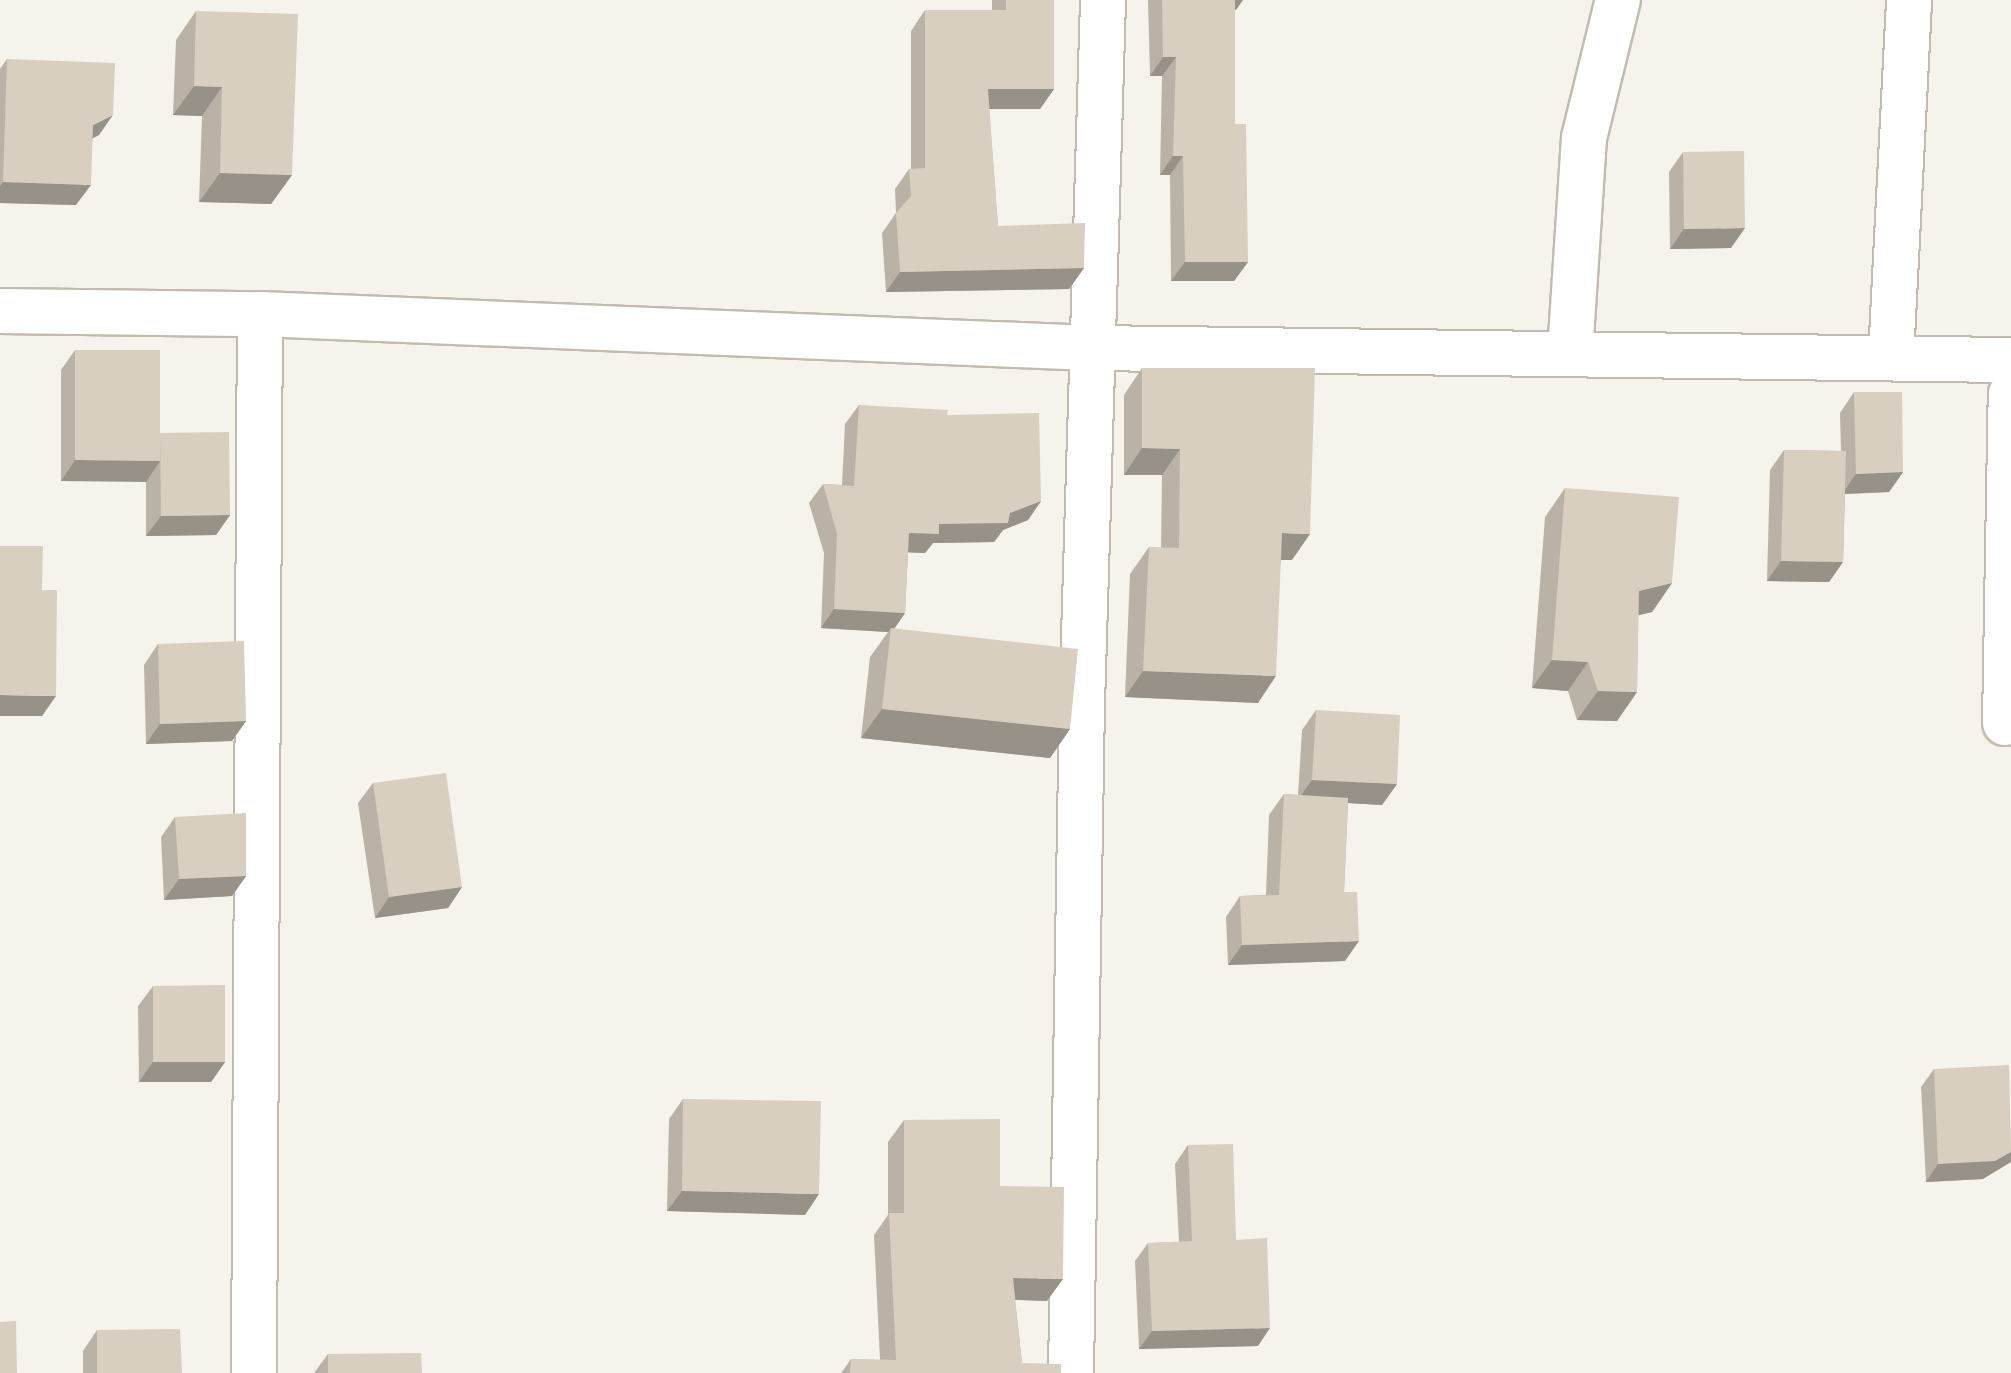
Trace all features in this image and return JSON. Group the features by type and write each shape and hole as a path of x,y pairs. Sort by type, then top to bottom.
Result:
{"street":[{"path":"1071,1373 1091,348 1103,0"},
{"path":"1550,353 1584,138 1618,0"},
{"path":"1891,357 1909,0"},
{"path":"0,311 260,314 1091,348 2011,360"},
{"path":"254,1373 260,314"},
{"path":"2005,723 2011,394"}],"building":[{"path":"1006,0 1054,0 1054,89 988,89 998,226 1085,223 1084,268 900,272 896,213 911,196 909,169 925,168 925,10 1006,10"},
{"path":"1162,0 1235,0 1235,124 1246,124 1248,262 1185,262 1183,156 1173,156 1176,57 1163,57"},
{"path":"196,11 298,14 292,175 220,173 222,87 194,86"},
{"path":"7,59 115,63 113,115 93,125 91,185 3,182"},
{"path":"1744,151 1745,228 1684,229 1683,152"},
{"path":"75,350 160,350 160,461 75,460"},
{"path":"1142,368 1315,368 1310,534 1282,533 1276,676 1143,671 1149,547 1179,548 1180,449 1142,448"},
{"path":"1854,392 1902,392 1903,472 1856,474"},
{"path":"859,405 948,410 947,415 1039,413 1041,501 1010,513 1008,523 939,524 939,534 909,533 905,613 834,609 837,534 823,484 854,486"},
{"path":"229,432 230,515 161,516 160,433"},
{"path":"1784,450 1846,451 1843,562 1781,561"},
{"path":"1565,488 1679,497 1672,583 1639,591 1637,692 1598,691 1588,662 1552,660"},
{"path":"0,546 43,546 42,590 57,590 56,696 0,695"},
{"path":"891,628 1078,649 1070,729 882,709"},
{"path":"244,641 246,721 160,724 158,644"},
{"path":"1316,710 1400,715 1397,784 1312,780"},
{"path":"446,773 462,887 389,897 373,783"},
{"path":"1284,794 1348,798 1344,892 1357,892 1359,941 1242,945 1240,896 1279,895"},
{"path":"246,813 246,876 179,879 175,817"},
{"path":"225,985 225,1062 153,1062 153,986"},
{"path":"2009,1065 2011,1152 1995,1161 1938,1164 1934,1069"},
{"path":"683,1099 821,1101 819,1194 682,1191"},
{"path":"1000,1119 1000,1186 1064,1187 1063,1279 1013,1278 1022,1363 1061,1364 1061,1373 850,1373 851,1359 896,1360 889,1213 904,1213 904,1120"},
{"path":"1233,1144 1236,1240 1267,1238 1270,1328 1152,1331 1148,1243 1192,1241 1188,1145"},
{"path":"16,1321 17,1373 0,1373 0,1322"},
{"path":"180,1329 182,1373 97,1373 97,1330"},
{"path":"421,1353 422,1373 328,1373 328,1354"}]}
